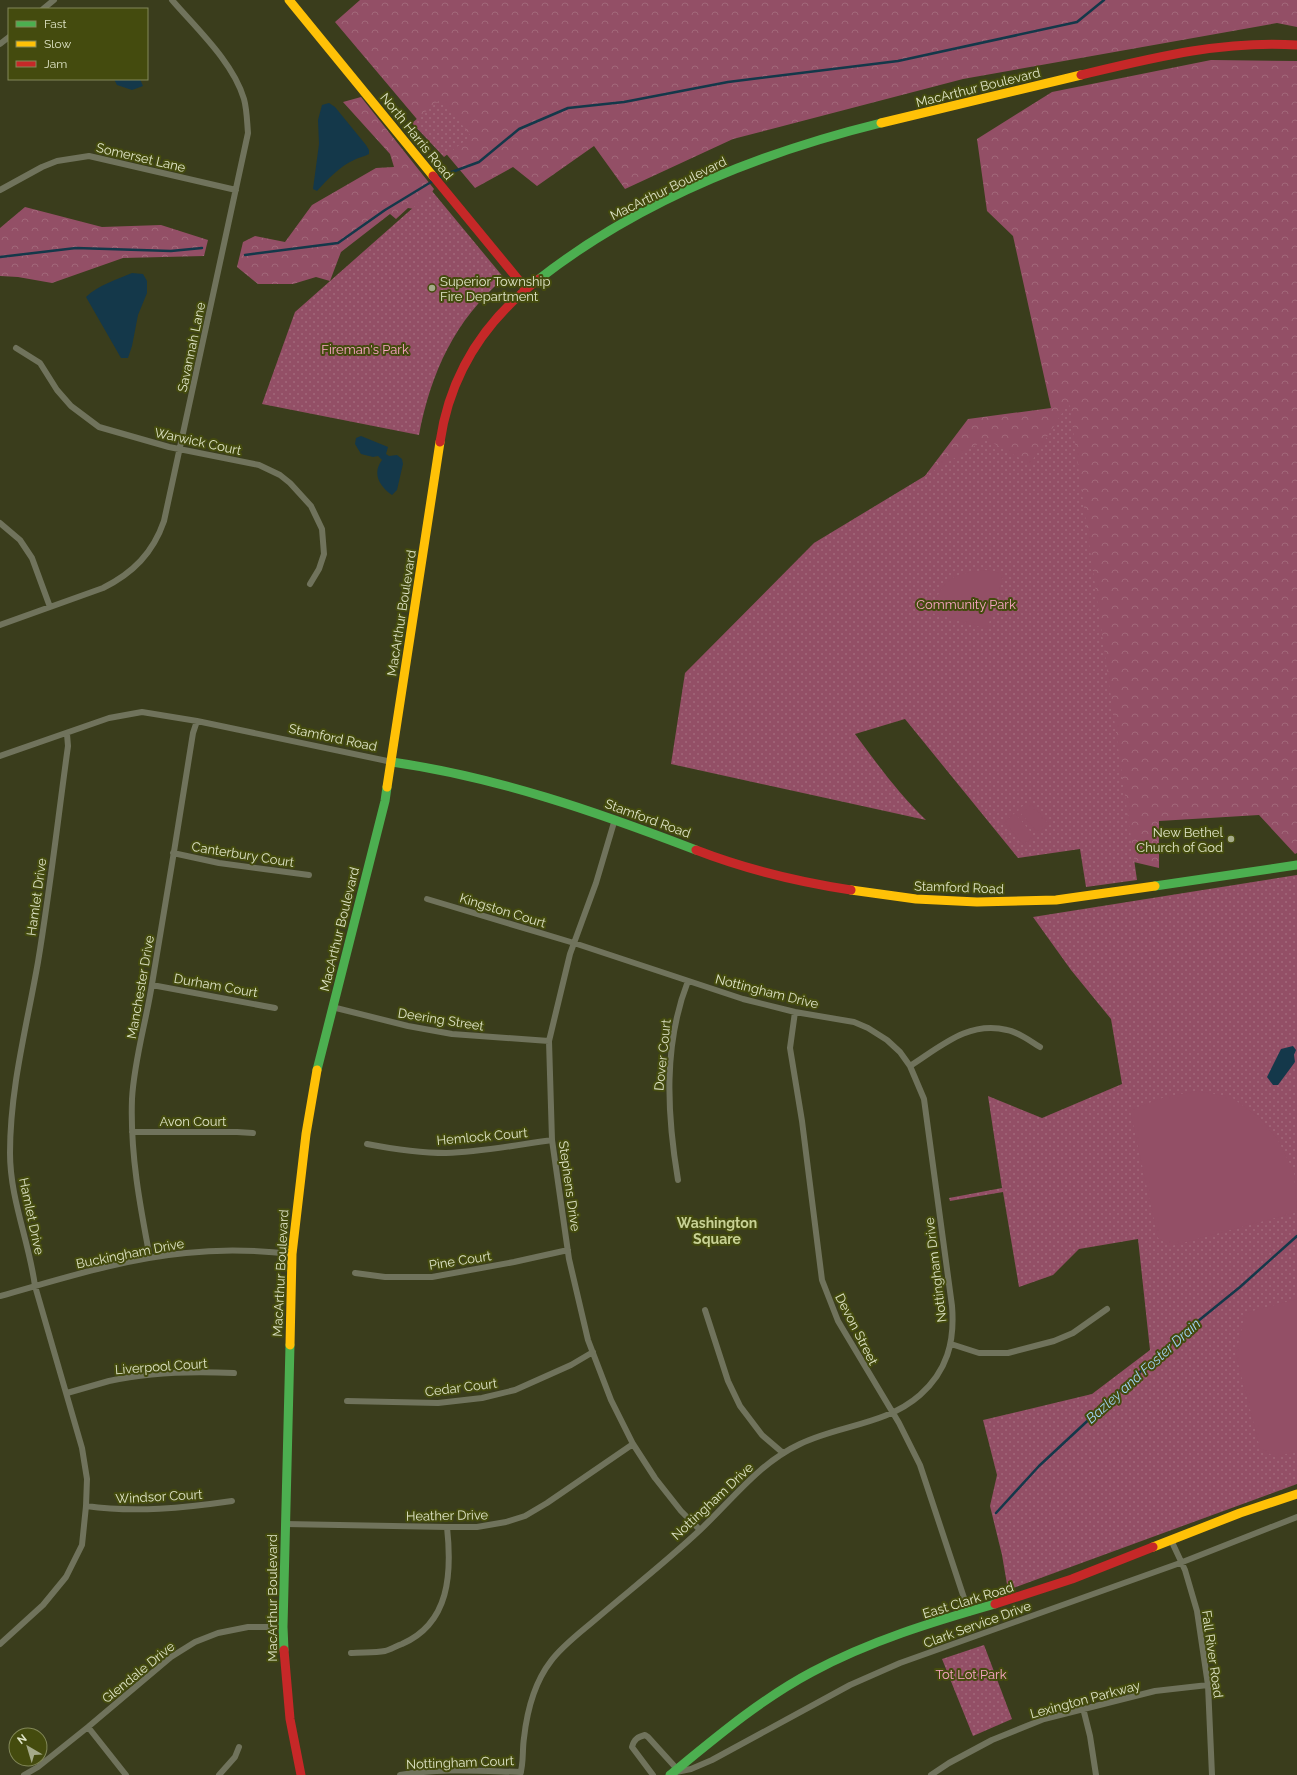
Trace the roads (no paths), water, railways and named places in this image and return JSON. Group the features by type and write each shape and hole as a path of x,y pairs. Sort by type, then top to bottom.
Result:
{"street":[{"path":"44,8 54,0"},
{"name":"Savannah Lane","path":"0,625 104,588 120,580 147,556 159,537 164,521 248,133 244,99 228,66 172,0"},
{"name":"North Harris Road","path":"288,0 526,289"},
{"path":"0,44 8,38"},
{"name":"MacArthur Boulevard","path":"301,1775 287,1704 284,1675 283,1627 292,1254 306,1134 318,1065 376,839 392,762 441,435 449,403 458,377 481,337 504,310 526,289 557,265 629,219 668,199 734,169 795,147 898,120 1202,48 1263,42 1297,45"},
{"name":"Somerset Lane","path":"0,190 42,166 64,159 89,156 236,190"},
{"name":"Warwick Court","path":"16,348 40,363 71,406 99,427 162,445 259,465 290,483 302,494 317,517 322,529 324,554 319,569 310,584"},
{"path":"0,523 20,540 32,558 50,607"},
{"name":"Stamford Road","path":"0,756 109,718 142,712 197,721 392,762 435,768 478,778 556,799 615,819 712,856 753,868 819,885 916,899 977,902 1056,900 1297,865"},
{"name":"Manchester Drive","path":"150,1258 135,1168 132,1132 132,1099 193,733 197,721"},
{"name":"Hamlet Drive","path":"0,1644 43,1604 66,1577 82,1545 86,1506 87,1479 82,1448 35,1286 32,1266 16,1204 10,1155 10,1128 14,1086 38,962 68,746 66,734"},
{"name":"Stephens Drive","path":"615,819 596,883 574,943 549,1041 552,1140 568,1250 588,1340 611,1400 633,1444 655,1478 700,1530"},
{"name":"Canterbury Court","path":"174,853 219,863 309,875"},
{"name":"Kingston Court","path":"427,899 574,943"},
{"name":"Nottingham Drive","path":"522,1774 524,1738 528,1711 537,1684 551,1660 576,1636 700,1530 733,1495 755,1475 783,1454 801,1444 833,1431 893,1414 919,1396 928,1387 946,1358 951,1344 953,1323 924,1099 910,1066 890,1043 868,1028 843,1019 795,1012 743,999 574,943"},
{"name":"Dover Court","path":"678,1180 670,1130 668,1080 676,1019 688,981"},
{"name":"Durham Court","path":"152,985 275,1008"},
{"name":"Deering Street","path":"332,1007 408,1026 452,1034 549,1041"},
{"name":"Devon Street","path":"795,1012 790,1048 802,1121 822,1280 838,1321 893,1414 920,1465 969,1613"},
{"path":"910,1066 950,1039 969,1031 992,1027 1009,1030 1040,1047"},
{"name":"Avon Court","path":"132,1132 253,1133"},
{"name":"Hemlock Court","path":"367,1144 404,1151 445,1153 486,1150 552,1140"},
{"name":"Pine Court","path":"354,1273 385,1277 432,1277 514,1262 568,1250"},
{"name":"Buckingham Drive","path":"0,1296 94,1269 150,1258 186,1253 228,1251 292,1254"},
{"path":"951,1344 979,1353 1008,1353 1054,1341 1073,1333 1107,1309"},
{"path":"705,1310 728,1381 740,1406 762,1435 783,1454"},
{"name":"Cedar Court","path":"347,1401 359,1400 382,1403 438,1403 482,1398 515,1390 554,1373 593,1352"},
{"name":"Liverpool Court","path":"67,1393 109,1381 162,1374 234,1374"},
{"name":"Heather Drive","path":"285,1524 447,1527 492,1526 525,1516 547,1503 633,1444"},
{"name":"East Clark Road","path":"674,1773 753,1708 805,1675 836,1659 907,1632 1065,1582 1254,1507 1297,1494"},
{"name":"Windsor Court","path":"86,1506 105,1509 143,1510 185,1508 232,1501"},
{"name":"Clark Service Drive","path":"674,1773 712,1760 850,1685 900,1663 1180,1563 1297,1517"},
{"path":"351,1653 385,1651 412,1639 430,1625 441,1607 447,1585 450,1551 447,1527"},
{"name":"Fall River Road","path":"1171,1540 1180,1563 1185,1570 1197,1611 1208,1685 1212,1775"},
{"name":"Glendale Drive","path":"24,1775 38,1767 88,1727 171,1657 195,1642 218,1633 248,1627 283,1627"},
{"name":"Lexington Parkway","path":"931,1775 949,1763 992,1740 1044,1719 1155,1691 1208,1685"},
{"path":"1083,1708 1090,1736 1096,1775"},
{"path":"88,1727 126,1775"},
{"path":"653,1775 632,1747 634,1742 639,1737 645,1735 674,1773"},
{"path":"219,1775 235,1757 239,1746"},
{"name":"Nottingham Court","path":"400,1775 415,1772 477,1770 522,1774"}],"water":[{"path":"114,80 140,80 143,86 132,90 117,85"},
{"path":"329,103 335,107 366,145 369,150 369,154 343,166 317,191 313,189 319,144 318,120 322,105"},
{"path":"132,273 143,274 147,281 147,293 138,315 128,358 121,358 86,297 102,286"},
{"path":"361,436 388,447 386,454 389,456 397,455 402,459 403,464 397,490 392,495 384,488 378,479 377,474 382,460 378,456 373,457 361,454 355,444 356,438"},
{"path":"1293,1046 1296,1050 1294,1055 1295,1062 1278,1085 1273,1085 1267,1077 1281,1049"}],"waterway":[{"path":"245,255 338,243 385,210 441,176 479,162 519,129 568,108 624,102 728,82 898,61 1077,22 1104,0"},
{"path":"0,257 76,248 171,251 202,248"},
{"name":"Bazley and Foster Drain","path":"996,1513 1039,1466 1171,1343 1240,1287 1297,1236"}],"place":[{"name":"Superior Township Fire Department","path":"432,288"},
{"name":"New Bethel Church of God","path":"1231,839"}],"district":[{"name":"Washington Square","path":"717,1232"}],"park label":[{"name":"Fireman's Park","path":"365,349"},
{"name":"Community Park","path":"966,604"},
{"name":"Tot Lot Park","path":"971,1674"}]}
